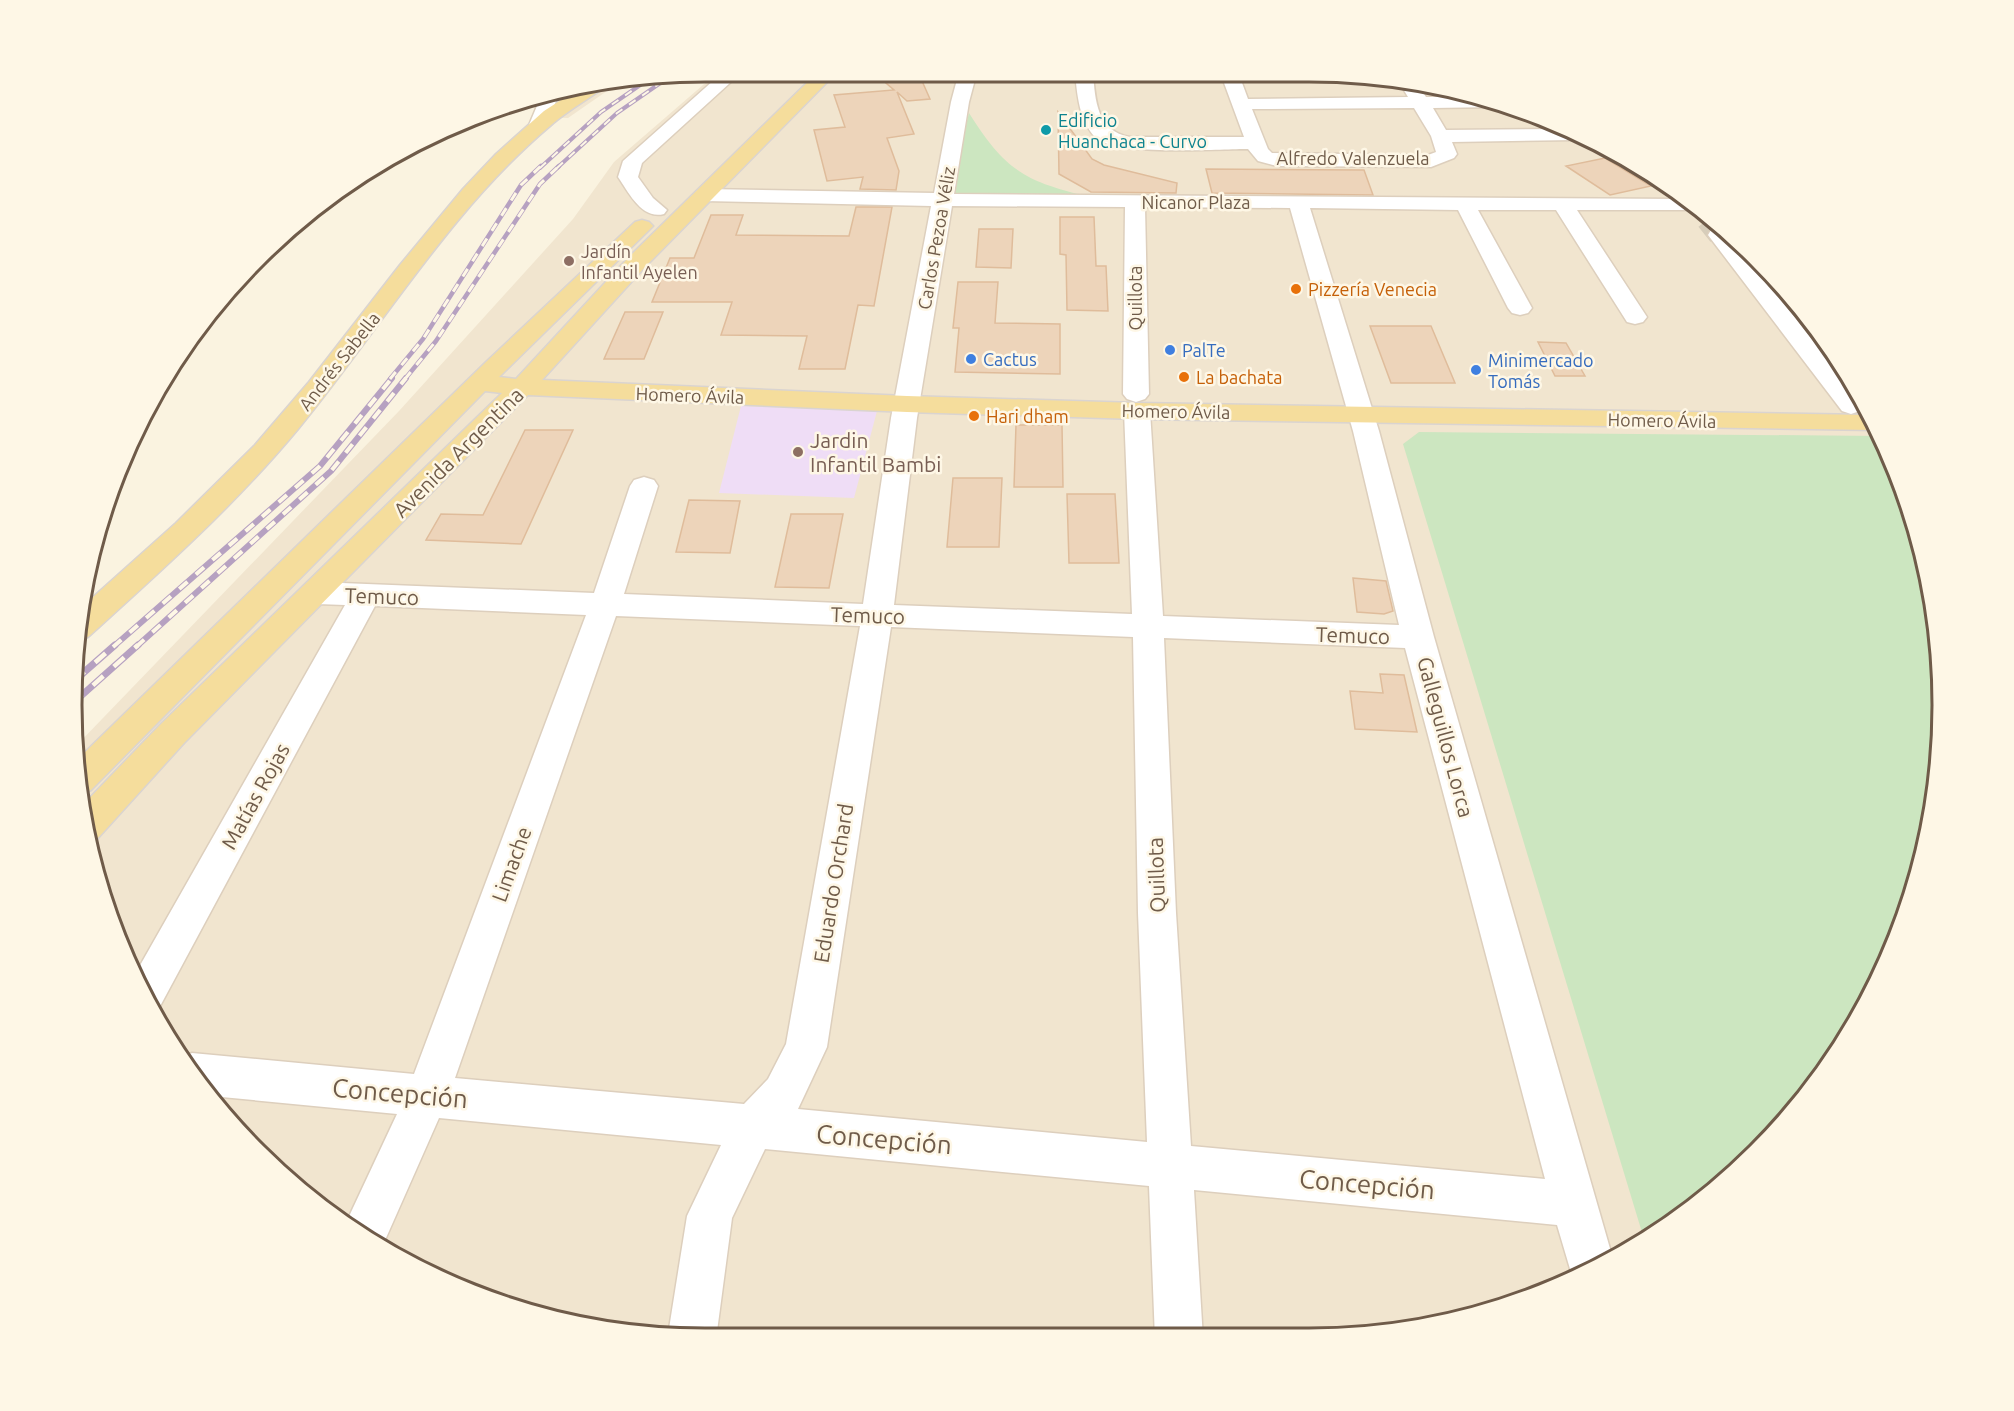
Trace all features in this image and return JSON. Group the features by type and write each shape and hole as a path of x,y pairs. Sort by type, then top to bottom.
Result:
{"main road":[{"name":"Avenida Argentina","path":"93,819 172,734 529,379 636,263 818,82"},
{"name":"Andrés Sabella","path":"89,618 261,455 327,377 464,202 538,125 582,94"},
{"name":"Avenida Argentina","path":"87,772 487,375 674,194"},
{"name":"Homero Ávila","path":"487,375 529,379 908,395 1863,423"},
{"name":"Homero Ávila","path":"1358,407 1854,406"}],"street":[{"path":"657,210 646,202 628,177 633,161 722,82"},
{"name":"Carlos Pezoa Véliz","path":"908,395 965,82"},
{"name":"Alfredo Valenzuela","path":"1086,82 1093,120 1111,139 1130,143 1260,150 1277,160 1431,161 1447,154 1440,136 1556,134"},
{"path":"1233,82 1260,150"},
{"path":"1414,92 1440,136"},
{"path":"1243,104 1462,102"},
{"path":"538,125 547,103"},
{"name":"Nicanor Plaza","path":"704,195 943,200 1680,205"},
{"name":"Quillota","path":"1135,201 1136,402 1148,626 1157,913 1178,1328"},
{"name":"Galleguillos Lorca","path":"1300,202 1300,214 1358,407 1418,637 1590,1261"},
{"path":"1465,204 1520,308"},
{"path":"1562,204 1635,317"},
{"path":"1726,243 1849,396"},
{"name":"Eduardo Orchard","path":"694,1328 710,1216 753,1126 783,1094 806,1047 877,616 908,395"},
{"name":"Limache","path":"367,1229 427,1096 605,605 644,486"},
{"name":"Temuco","path":"317,592 1418,637"},
{"name":"Matías Rojas","path":"150,986 366,595"},
{"name":"Concepción","path":"204,1075 1575,1204"}],"shaded area":[{"path":"706,82 1309,82 1390,88 1430,94 1509,116 1547,130 1620,166 1655,187 1688,211 1749,265 1777,295 1827,359 1848,394 1884,467 1898,505 1920,584 1926,624 1932,706 1930,746 1920,827 1910,867 1884,944 1867,981 1827,1052 1803,1085 1749,1146 1719,1174 1655,1224 1620,1245 1547,1281 1470,1307 1430,1317 1349,1327 706,1328 624,1323 584,1317 544,1307 467,1281 394,1245 359,1224 326,1200 265,1146 211,1085 187,1052 147,981 130,944 104,867 94,827 84,738 399,411 573,219 614,162"},
{"path":"608,90 568,118 533,117 535,107"},
{"name":"Jardin Infantil Bambi","path":"741,406 877,411 854,498 719,493"}],"green space":[{"path":"969,113 996,150 1022,173 1054,187 1098,199 960,200 949,194"},
{"path":"1419,432 1870,436 1884,467 1910,544 1920,584 1926,624 1932,706 1930,746 1920,827 1898,906 1884,944 1848,1017 1827,1052 1777,1116 1719,1174 1688,1200 1642,1232 1403,444"}],"building":[{"path":"885,82 922,82 930,99 907,101 897,92 914,134 887,138 899,171 896,190 860,189 863,177 827,181 814,130 845,127 834,95 894,90"},
{"path":"1058,112 1092,159 1104,165 1177,183 1176,193 1091,192 1059,174"},
{"path":"1605,158 1651,186 1610,195 1566,166"},
{"path":"1206,169 1364,170 1373,195 1212,193"},
{"path":"856,207 892,207 874,306 858,305 845,369 799,369 807,336 721,335 732,302 652,302 670,258 694,258 711,215 743,215 736,235 849,236"},
{"path":"1060,217 1094,217 1096,266 1106,266 1108,311 1067,310 1066,255 1060,254"},
{"path":"979,229 1013,229 1011,268 976,267"},
{"path":"958,282 998,282 995,323 1060,324 1060,374 955,372 959,328 953,328"},
{"path":"625,312 663,312 644,359 604,359"},
{"path":"1370,326 1431,326 1455,383 1391,383"},
{"path":"1538,342 1566,343 1585,376 1555,376"},
{"path":"1016,425 1062,425 1063,487 1014,487"},
{"path":"525,430 573,430 521,544 426,540 441,514 483,515"},
{"path":"953,478 1002,478 999,547 947,547"},
{"path":"1067,494 1115,494 1119,563 1069,563"},
{"path":"689,500 740,501 730,553 676,552"},
{"path":"791,514 843,514 829,588 775,587"},
{"path":"1353,578 1386,581 1393,611 1384,614 1357,612"},
{"path":"1380,674 1404,675 1417,732 1355,729 1350,691 1383,693"}],"railway":[{"path":"557,168 617,113 658,85"},
{"path":"540,168 601,112 638,87"},
{"path":"390,379 423,339 521,185 541,166"},
{"path":"405,379 436,341 540,184 559,166"},
{"path":"113,647 320,466 392,378"},
{"path":"136,647 331,471 406,378"},
{"path":"84,673 115,645"},
{"path":"83,695 138,645"}],"place":[{"name":"Edificio Huanchaca - Curvo","path":"1046,130"},
{"name":"Jardín Infantil Ayelen","path":"569,261"},
{"name":"Pizzería Venecia","path":"1296,289"},
{"name":"PalTe","path":"1170,350"},
{"name":"Cactus","path":"971,359"},
{"name":"Minimercado Tomás","path":"1476,370"},
{"name":"La bachata","path":"1184,377"},
{"name":"Hari dham","path":"974,416"},
{"name":"Jardin Infantil Bambi","path":"798,452"}]}
